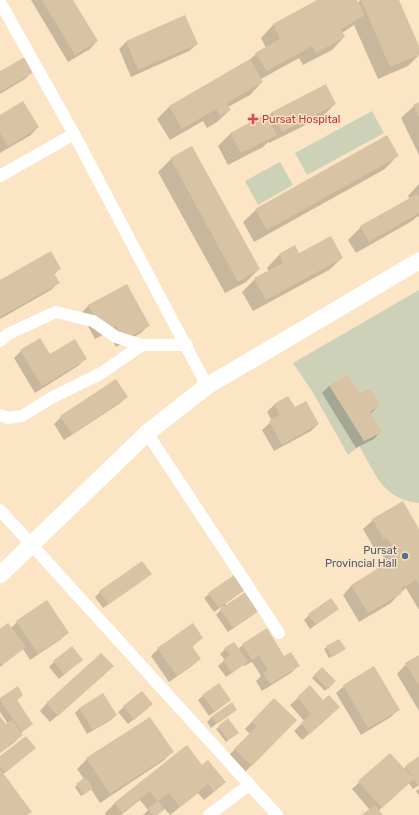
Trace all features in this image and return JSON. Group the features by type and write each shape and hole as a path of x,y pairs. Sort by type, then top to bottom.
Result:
{"street":[{"path":"0,2 74,134 187,345 207,386"},
{"path":"0,176 74,134"},
{"path":"0,576 31,544 147,433 207,386 419,261"},
{"path":"0,341 8,334 56,312 93,321 116,337 142,345 187,345"},
{"path":"0,415 6,418 22,416 53,397 100,374 142,345"},
{"path":"147,433 279,633"},
{"path":"0,510 277,815"},
{"path":"209,815 249,785"}],"green space":[{"path":"372,111 384,133 307,175 295,153"},
{"path":"280,162 293,185 258,205 245,181"},
{"path":"419,290 419,503 406,501 388,491 376,475 359,446 348,455 312,391 293,363","holes":["347,374 359,393 370,388 381,405 370,412 382,432 364,441 329,385"]}],"building":[{"path":"42,0 73,0 98,41 75,55"},
{"path":"317,0 357,0 365,15 341,29 345,37 316,53 312,46 267,71 255,53 280,39 273,24"},
{"path":"361,0 399,0 419,46 419,55 390,67"},
{"path":"185,15 198,44 138,70 126,41"},
{"path":"25,57 34,72 0,92 0,71"},
{"path":"250,59 263,82 227,103 231,110 220,116 216,109 182,129 169,106"},
{"path":"326,84 336,104 282,132 272,112"},
{"path":"23,101 39,127 8,147 0,133 0,115"},
{"path":"419,102 419,117 413,105"},
{"path":"266,114 277,135 241,153 230,133"},
{"path":"387,135 399,156 267,230 255,209"},
{"path":"192,146 260,269 238,282 170,158"},
{"path":"417,194 419,197 419,213 369,242 360,226"},
{"path":"331,236 343,258 266,300 254,278 283,263 279,254 295,245 299,253"},
{"path":"51,251 61,269 54,273 60,283 0,317 0,280"},
{"path":"127,284 150,326 124,340 116,326 103,333 88,305"},
{"path":"40,338 50,354 75,339 87,359 42,386 20,350"},
{"path":"347,374 359,393 370,388 381,405 370,412 382,432 364,441 329,385"},
{"path":"116,379 128,397 72,434 60,416"},
{"path":"288,396 295,407 306,401 319,424 282,445 269,421 280,415 274,404"},
{"name":"Pursat Provincial Hall","path":"403,501 419,529 419,585 416,580 402,588 401,594 368,613 351,585 387,563 385,560 396,553 387,538 384,539 372,519"},
{"path":"142,561 152,574 109,604 99,591"},
{"path":"234,575 245,590 219,608 208,593"},
{"path":"247,591 259,611 233,628 220,609"},
{"path":"331,598 339,609 316,625 308,614"},
{"path":"47,600 69,633 38,654 16,621"},
{"path":"8,623 26,647 2,665 0,662 0,629"},
{"path":"193,623 203,638 192,646 201,659 177,676 157,648"},
{"path":"267,628 284,656 291,652 300,666 270,684 263,673 268,670 259,655 252,660 242,644"},
{"path":"339,639 346,649 332,657 326,646"},
{"path":"234,642 248,662 232,673 223,660 230,655 224,648"},
{"path":"72,646 83,660 64,674 53,661"},
{"path":"101,653 114,666 58,716 46,703"},
{"path":"419,655 419,686 405,663"},
{"path":"374,666 400,710 368,728 343,685"},
{"path":"322,667 336,681 328,689 314,675"},
{"path":"219,683 231,700 215,712 202,695"},
{"path":"310,685 323,700 329,695 340,707 310,734 301,723 311,714 297,697"},
{"path":"18,686 23,695 17,700 33,724 22,732 0,700 0,698"},
{"path":"142,691 153,704 134,720 123,706"},
{"path":"103,693 117,715 93,730 79,708"},
{"path":"274,698 297,720 252,766 234,749 257,726 252,721"},
{"path":"232,702 237,710 217,724 211,717"},
{"path":"0,716 6,724 12,720 23,735 0,753"},
{"path":"150,717 174,752 110,794 86,758"},
{"path":"228,718 239,733 228,740 218,726"},
{"path":"26,736 36,748 5,773 0,766 0,756"},
{"path":"187,745 202,765 208,760 226,782 214,792 208,784 180,807 169,793 158,801 165,809 157,815 152,815 148,809 157,801 150,791 122,813 114,803"},
{"path":"390,753 414,779 382,808 358,781"},
{"path":"419,756 419,786 405,766"},
{"path":"0,769 32,812 27,815 0,815"},
{"path":"85,777 93,788 84,795 76,784"},
{"path":"375,805 383,815 361,815"}],"place":[{"name":"Pursat Hospital","path":"253,119"},
{"name":"Pursat Provincial Hall","path":"405,556"}]}
